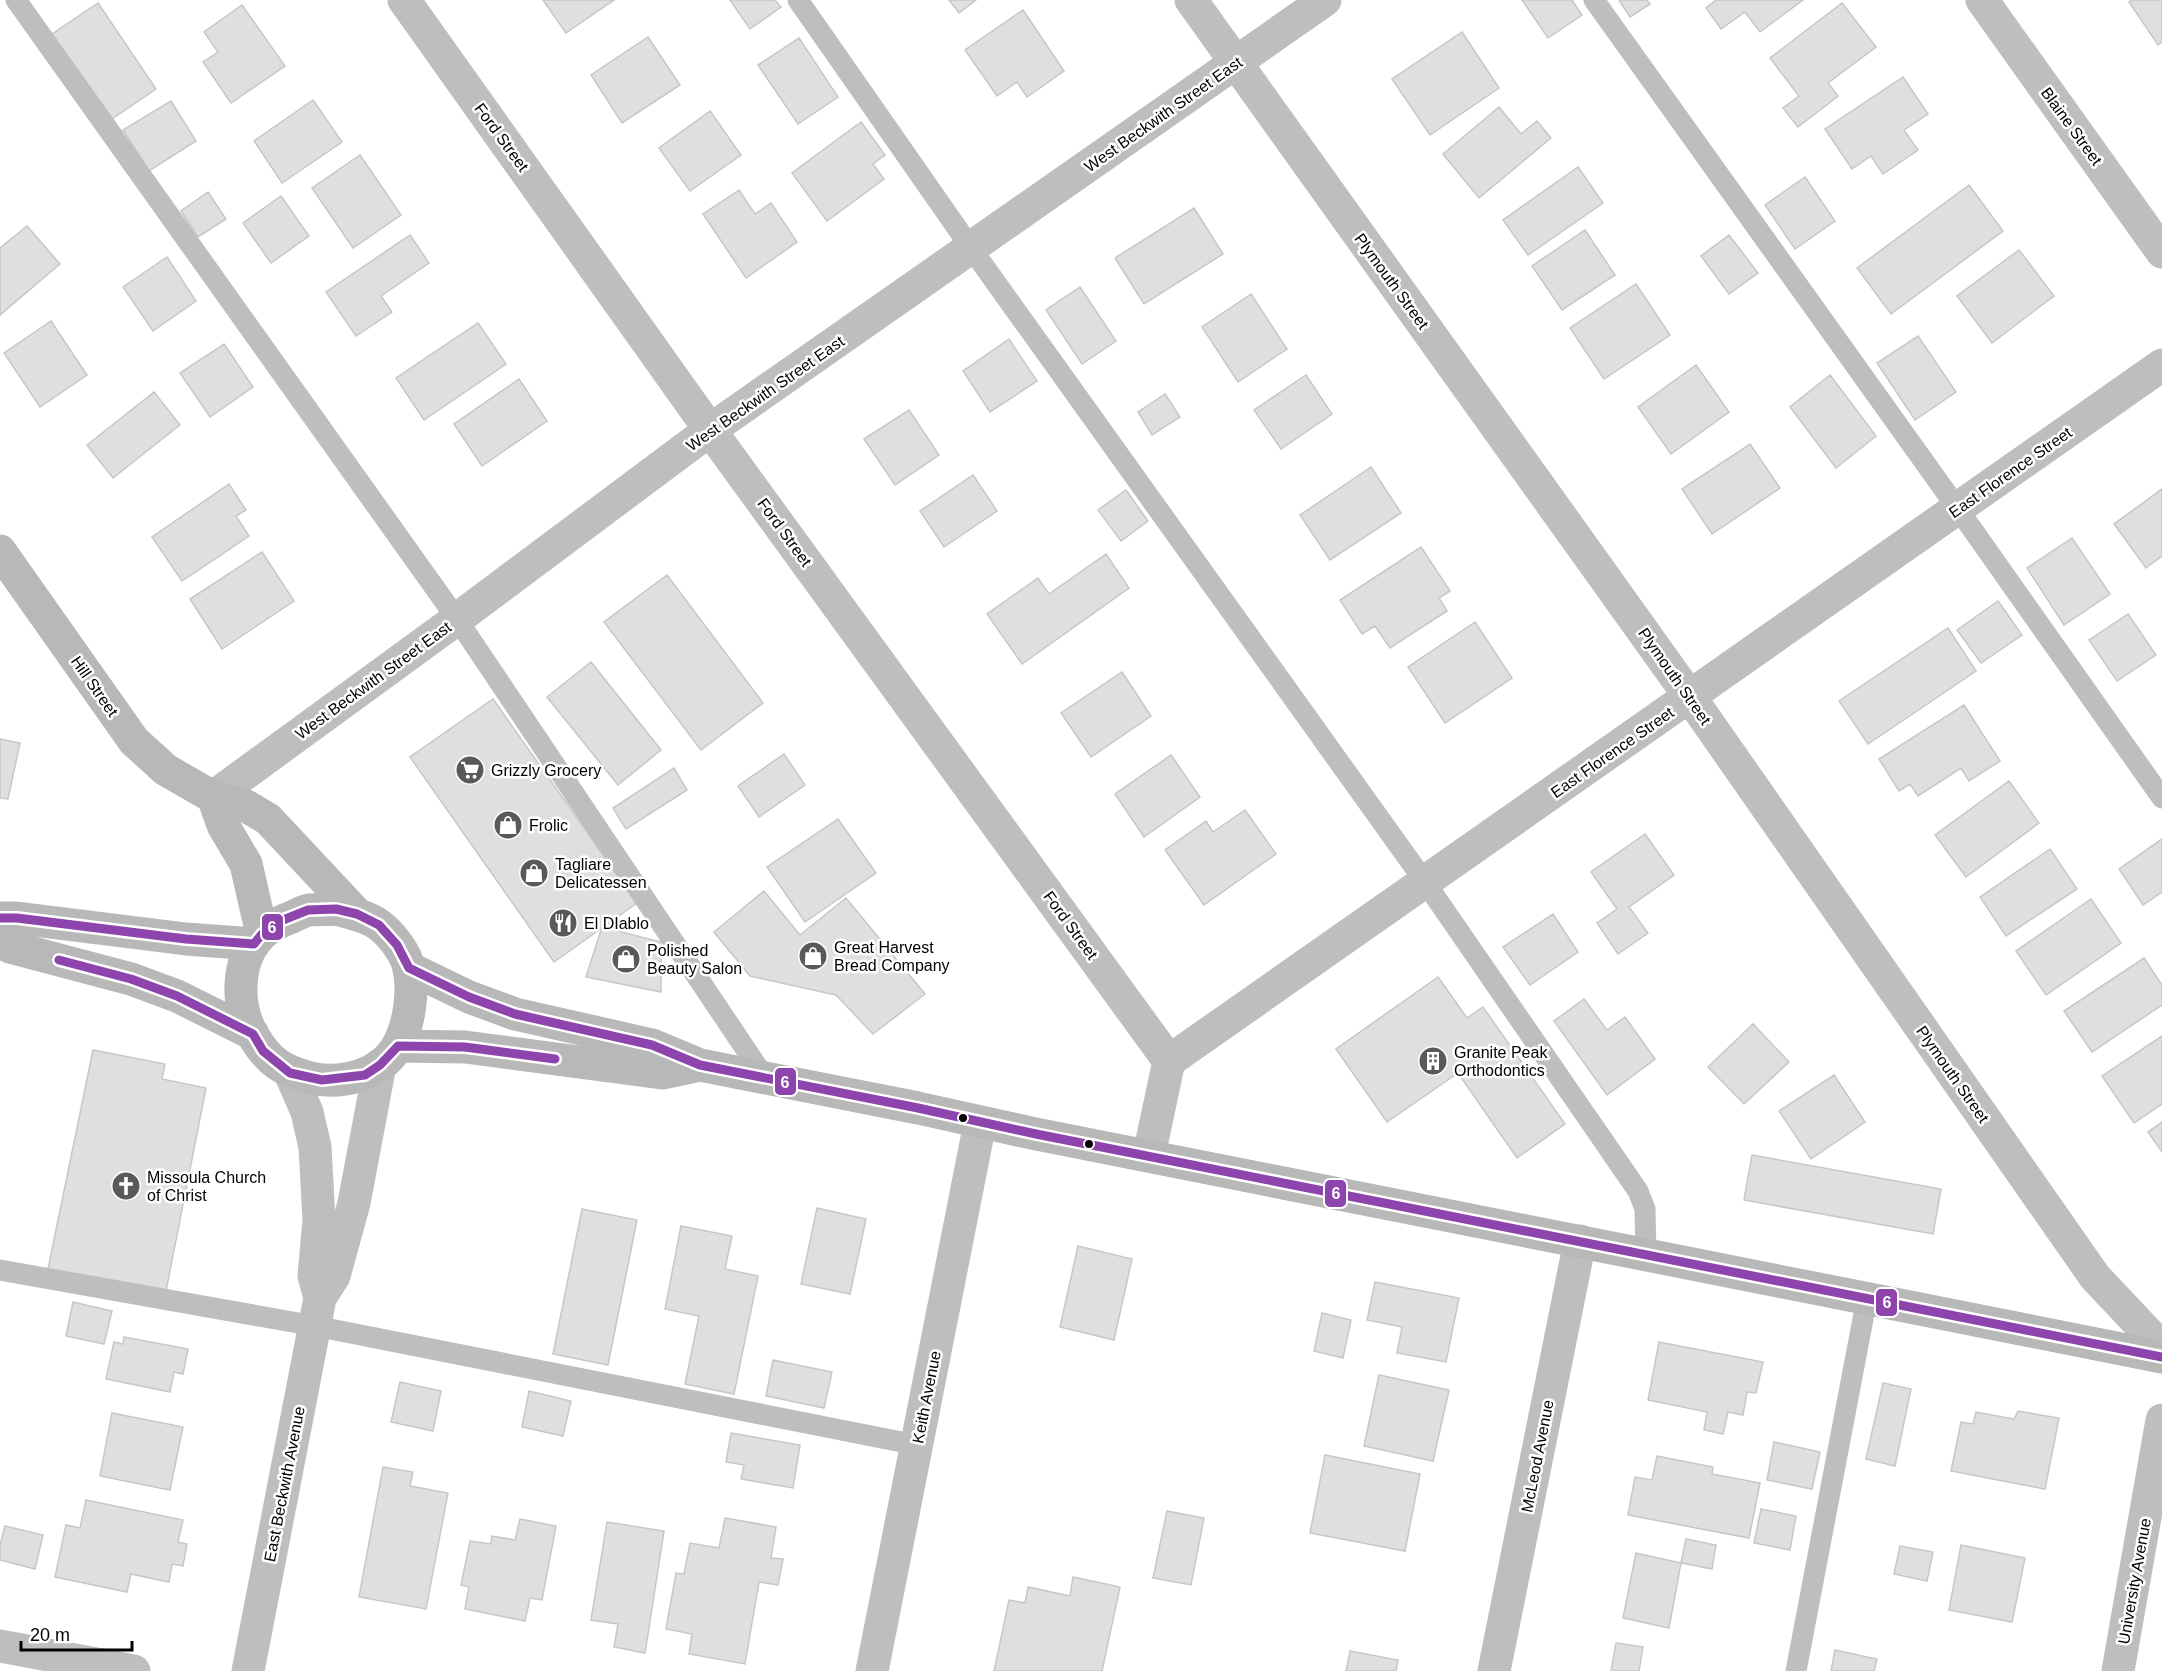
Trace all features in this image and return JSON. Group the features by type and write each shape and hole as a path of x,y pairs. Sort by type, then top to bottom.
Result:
{"main road":[{"name":"Hill Street","path":"0,551 134,741 166,770 213,797 246,806 268,819 357,914"},
{"path":"213,797 223,825 246,864 252,885 258,939"},
{"path":"204,940 224,932 239,921 248,908 252,885"},
{"path":"336,909 357,914 379,925 397,945 409,968 409,1005 406,1022 389,1056 365,1075 322,1080 290,1073 263,1051 252,1034 243,1010 240,986 245,964 258,939 283,920 308,910 336,909"},
{"path":"0,918 17,918 204,940 258,939"},
{"path":"0,942 21,950 131,979 177,996 252,1034"},
{"path":"409,968 469,997 515,1014 652,1045 700,1065 2162,1357"},
{"path":"389,1056 465,1047 662,1073 700,1065"}],"street":[{"name":"Ford Street","path":"404,0 710,430 1169,1061"},
{"name":"Plymouth Street","path":"1191,0 1690,698 2095,1277 2162,1348"},
{"name":"West Beckwith Street East","path":"213,797 710,430 1325,0"},
{"name":"Blaine Street","path":"1982,0 2162,252"},
{"name":"East Florence Street","path":"1169,1061 2162,365"},
{"name":"East Beckwith Avenue","path":"248,1671 317,1312 334,1276 389,1056"},
{"path":"1149,1155 1169,1061"},
{"name":"East Beckwith Avenue","path":"290,1073 308,1112 315,1147 319,1220 314,1276 317,1312"},
{"name":"Keith Avenue","path":"872,1671 980,1122"},
{"name":"McLeod Avenue","path":"1494,1671 1580,1241"},
{"name":"University Avenue","path":"2118,1671 2162,1420"},
{"path":"0,1646 134,1671"}],"lane":[{"path":"16,0 457,619 765,1078"},
{"path":"798,0 970,248 1425,882 1638,1191 1645,1209 1646,1255"},
{"path":"1594,0 2162,798"},
{"path":"0,1270 317,1312 916,1446"},
{"path":"1796,1671 1867,1298"}],"building":[{"path":"543,0 614,0 566,33"},
{"path":"730,0 775,0 781,7 750,29"},
{"path":"949,0 976,0 959,13"},
{"path":"1522,0 1572,0 1582,15 1548,38"},
{"path":"1619,0 1647,0 1650,4 1630,17"},
{"path":"1716,0 1803,0 1760,32 1745,12 1721,29 1706,8"},
{"path":"2132,0 2162,0 2162,42 2158,45 2129,2"},
{"path":"98,3 156,89 109,121 52,34"},
{"path":"1842,3 1876,47 1828,83 1838,96 1798,127 1783,108 1799,96 1770,58"},
{"path":"242,5 285,66 231,103 203,62 218,52 204,32"},
{"path":"1023,10 1064,71 1027,97 1017,82 997,96 965,50"},
{"path":"1462,32 1499,88 1430,135 1392,79"},
{"path":"648,37 680,85 622,123 591,75"},
{"path":"799,38 838,97 798,124 758,65"},
{"path":"1903,77 1928,114 1904,130 1918,150 1883,174 1871,156 1852,169 1825,129"},
{"path":"313,100 342,142 282,183 254,141"},
{"path":"171,101 196,141 149,171 123,130"},
{"path":"1499,107 1521,134 1537,121 1551,138 1479,198 1443,154"},
{"path":"710,111 741,155 690,191 659,148"},
{"path":"861,122 885,155 873,164 884,179 827,221 792,173"},
{"path":"360,155 401,215 353,248 312,188"},
{"path":"1578,167 1603,203 1528,255 1503,220"},
{"path":"1805,177 1835,221 1795,249 1765,205"},
{"path":"1969,185 2003,231 1891,314 1857,268"},
{"path":"739,190 755,214 771,203 797,242 746,278 703,214"},
{"path":"208,192 226,219 198,237 181,211"},
{"path":"281,196 309,236 271,263 243,223"},
{"path":"1194,208 1223,254 1144,304 1115,258"},
{"path":"27,226 60,264 0,315 0,248"},
{"path":"1585,230 1615,275 1562,310 1532,266"},
{"path":"410,235 429,263 381,296 392,312 356,336 326,292"},
{"path":"1729,235 1758,273 1729,294 1701,256"},
{"path":"2019,250 2054,296 1992,343 1957,296"},
{"path":"167,257 196,301 153,331 123,287"},
{"path":"1636,284 1670,335 1604,379 1570,328"},
{"path":"1080,287 1116,341 1082,364 1046,310"},
{"path":"1251,294 1287,349 1238,382 1202,327"},
{"path":"51,321 87,375 40,407 4,353"},
{"path":"478,323 506,364 424,420 396,378"},
{"path":"1918,336 1956,392 1915,420 1877,363"},
{"path":"1009,339 1037,381 990,412 963,371"},
{"path":"224,344 253,387 210,417 180,373"},
{"path":"1696,365 1729,412 1671,454 1638,407"},
{"path":"1306,375 1332,414 1281,449 1254,410"},
{"path":"1830,375 1876,436 1836,468 1790,407"},
{"path":"519,379 547,421 482,466 454,424"},
{"path":"154,392 180,425 113,478 87,445"},
{"path":"1165,394 1180,417 1152,435 1138,412"},
{"path":"909,410 939,455 895,485 864,439"},
{"path":"1750,444 1780,488 1712,534 1682,489"},
{"path":"1371,467 1401,513 1330,560 1300,515"},
{"path":"973,475 997,511 944,547 920,511"},
{"path":"229,484 246,510 236,516 249,536 182,581 152,537"},
{"path":"2162,489 2162,556 2146,568 2114,524"},
{"path":"1126,490 1148,521 1121,541 1098,510"},
{"path":"2072,538 2110,594 2064,625 2027,568"},
{"path":"1421,547 1450,591 1439,598 1447,611 1390,648 1375,626 1362,634 1340,600"},
{"path":"262,552 294,601 222,649 190,599"},
{"path":"1106,554 1129,588 1022,664 987,614 1038,578 1049,594"},
{"path":"667,575 763,703 701,750 604,622"},
{"path":"1998,601 2022,635 1981,663 1957,630"},
{"path":"2128,614 2156,655 2117,681 2089,640"},
{"path":"1475,622 1512,678 1445,723 1408,667"},
{"path":"1948,628 1976,671 1868,744 1839,701"},
{"path":"591,662 661,750 618,785 547,697"},
{"path":"1122,672 1151,716 1091,757 1061,713"},
{"path":"493,699 637,903 554,962 410,757"},
{"path":"1964,705 2000,761 1969,781 1961,768 1918,796 1910,784 1899,791 1879,759"},
{"path":"0,739 20,743 8,799 0,798"},
{"path":"784,754 805,785 759,817 738,786"},
{"path":"1171,755 1200,797 1144,837 1115,794"},
{"path":"674,768 687,790 626,829 613,808"},
{"path":"2009,781 2039,823 1966,877 1935,835"},
{"path":"1245,810 1276,854 1204,905 1165,850 1206,821 1213,832"},
{"path":"838,819 876,873 805,922 767,867"},
{"path":"1645,834 1674,875 1629,907 1648,933 1618,954 1597,923 1617,909 1591,872"},
{"path":"2162,839 2162,892 2143,905 2119,869"},
{"path":"2050,849 2077,889 2006,936 1980,897"},
{"name":"Great Harvest Bread Company","path":"764,891 800,935 846,898 925,994 873,1034 836,995 750,976 714,932"},
{"path":"2091,899 2121,943 2046,995 2016,951"},
{"path":"1553,914 1578,952 1530,985 1503,947"},
{"name":"Polished Beauty Salon","path":"602,927 661,942 661,992 586,977"},
{"path":"2144,958 2162,985 2162,1005 2092,1052 2064,1011"},
{"name":"Granite Peak Orthodontics","path":"1438,977 1467,1018 1483,1007 1565,1124 1517,1158 1458,1073 1387,1122 1336,1049"},
{"path":"1584,999 1607,1030 1625,1017 1655,1059 1607,1095 1554,1021"},
{"path":"1753,1024 1789,1062 1744,1104 1708,1067"},
{"path":"2162,1036 2162,1104 2134,1123 2102,1076"},
{"name":"Missoula Church of Christ","path":"93,1050 165,1064 162,1079 206,1088 166,1291 48,1269"},
{"path":"1834,1075 1865,1122 1811,1159 1779,1111"},
{"path":"2162,1122 2162,1152 2148,1132"},
{"path":"1752,1155 1941,1189 1933,1234 1744,1200"},
{"path":"817,1208 866,1219 850,1294 801,1284"},
{"path":"582,1209 637,1220 608,1365 553,1354"},
{"path":"681,1226 732,1236 725,1269 758,1276 734,1394 685,1384 699,1316 665,1309"},
{"path":"1078,1246 1132,1259 1114,1340 1060,1327"},
{"path":"1375,1282 1459,1298 1446,1362 1397,1353 1402,1327 1367,1320"},
{"path":"73,1302 112,1311 104,1344 66,1336"},
{"path":"1322,1313 1351,1320 1343,1358 1314,1351"},
{"path":"124,1337 188,1349 183,1374 174,1372 170,1392 106,1379 114,1342 123,1344"},
{"path":"1659,1342 1763,1362 1756,1393 1747,1392 1743,1415 1728,1412 1723,1434 1704,1430 1707,1412 1648,1400"},
{"path":"773,1360 832,1372 824,1408 766,1396"},
{"path":"1379,1375 1449,1390 1433,1461 1364,1446"},
{"path":"400,1382 441,1391 433,1431 391,1422"},
{"path":"1883,1383 1911,1389 1895,1466 1866,1459"},
{"path":"529,1391 571,1401 563,1436 522,1427"},
{"path":"2018,1411 2059,1418 2045,1489 1951,1471 1961,1422 1973,1424 1976,1412 2014,1419"},
{"path":"112,1413 183,1427 170,1490 100,1476"},
{"path":"731,1433 800,1445 793,1488 741,1479 744,1465 726,1462"},
{"path":"1774,1442 1820,1452 1812,1489 1767,1480"},
{"path":"1325,1455 1420,1474 1405,1551 1310,1533"},
{"path":"1657,1456 1713,1467 1712,1474 1760,1483 1749,1538 1628,1515 1635,1477 1652,1480"},
{"path":"383,1467 413,1472 410,1486 448,1493 426,1609 359,1597"},
{"path":"86,1500 183,1520 178,1542 187,1544 183,1566 172,1564 169,1582 131,1574 127,1592 55,1577 66,1525 80,1528"},
{"path":"1761,1509 1796,1516 1790,1550 1754,1543"},
{"path":"1167,1511 1204,1518 1191,1585 1153,1578"},
{"path":"725,1518 776,1527 771,1558 783,1559 778,1585 759,1582 745,1664 689,1654 692,1634 666,1629 676,1573 684,1574 690,1543 719,1548"},
{"path":"520,1519 556,1526 542,1600 530,1598 525,1621 465,1609 469,1587 461,1585 470,1541 491,1544 492,1536 515,1540"},
{"path":"607,1522 664,1531 645,1653 614,1647 618,1624 591,1620"},
{"path":"5,1526 43,1535 35,1569 0,1560 0,1545"},
{"path":"1686,1539 1716,1545 1712,1569 1681,1563"},
{"path":"1961,1545 2025,1558 2012,1622 1949,1610"},
{"path":"1900,1546 1933,1552 1927,1581 1894,1574"},
{"path":"1636,1553 1681,1563 1669,1628 1623,1618"},
{"path":"1073,1577 1120,1587 1102,1671 994,1671 1009,1600 1025,1603 1028,1587 1070,1596"},
{"path":"1616,1643 1643,1647 1639,1671 1611,1671"},
{"path":"1835,1650 1877,1659 1874,1671 1831,1671"},
{"path":"1350,1651 1398,1660 1396,1671 1346,1671"}],"transit line":[{"name":"6","path":"0,918 17,918 186,939 254,944 262,934 283,920 308,910 336,909 357,914 379,925 397,945 409,968 469,997 515,1014 652,1045 700,1065 1036,1134 2162,1357"},
{"name":"6","path":"59,960 131,979 177,996 253,1034 263,1051 290,1073 322,1080 365,1075 380,1065 398,1046 465,1047 555,1059"}],"place":[{"name":"Grizzly Grocery","path":"470,770"},
{"name":"Frolic","path":"508,825"},
{"name":"Tagliare Delicatessen","path":"534,873"},
{"name":"El DIablo","path":"563,923"},
{"name":"Great Harvest Bread Company","path":"813,956"},
{"name":"Polished Beauty Salon","path":"626,959"},
{"name":"Granite Peak Orthodontics","path":"1433,1061"},
{"name":"Missoula Church of Christ","path":"126,1186"}]}
